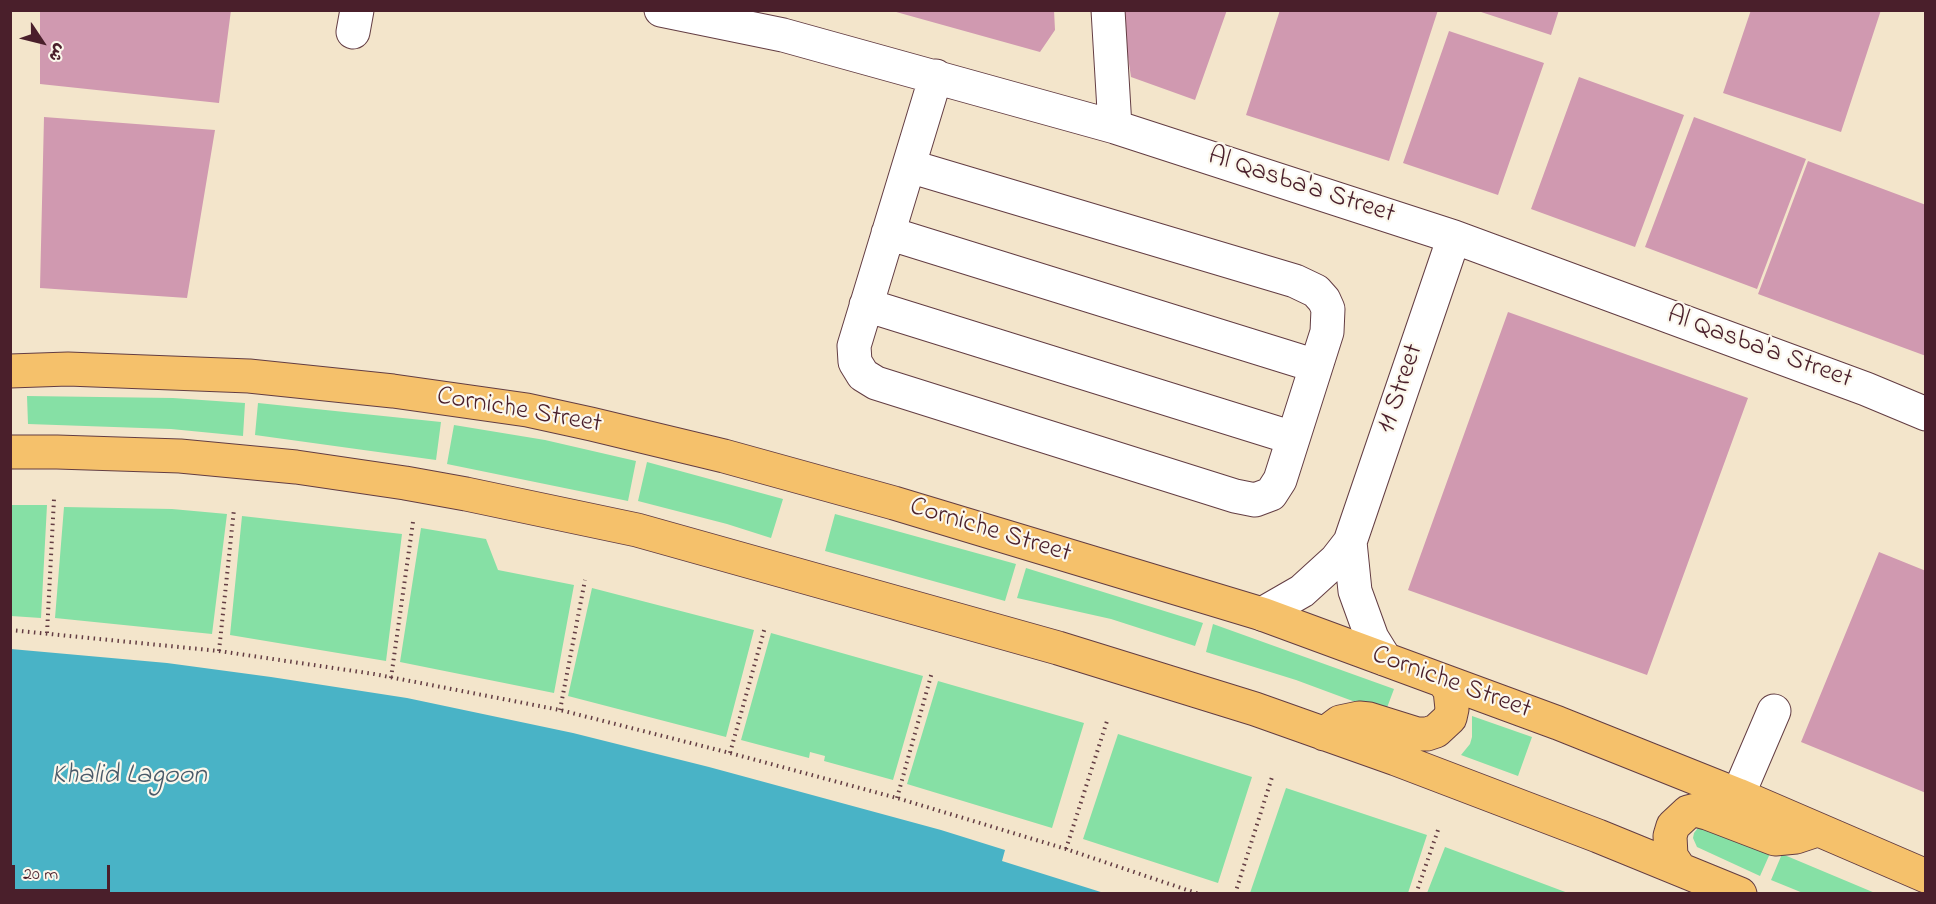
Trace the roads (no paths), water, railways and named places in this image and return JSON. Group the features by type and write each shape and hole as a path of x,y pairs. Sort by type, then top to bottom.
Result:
{"main road":[{"name":"Corniche Street","path":"10,370 68,369 249,376 393,390 526,410 658,439 787,473 1014,538 1262,614 1558,723 1737,795 1926,876"},
{"path":"10,452 180,456 296,467 405,483 637,530 956,618 1233,702 1425,770 1679,868 1740,894"},
{"path":"1324,734 1340,722 1359,718 1417,734 1436,731 1450,718 1452,709 1450,690 1443,681"},
{"path":"1679,868 1671,856 1670,836 1673,826 1688,812 1696,810 1707,813 1775,839 1796,837 1817,830"}],"street":[{"name":"Al Qasba'a Street","path":"661,10 782,23 936,76 1115,127 1454,237 1855,385 1926,414"},
{"path":"1108,10 1115,127"},
{"path":"909,166 1306,285 1324,300 1328,309 1327,332 1280,480 1271,494 1255,500 1224,493 870,379 859,369 854,346 936,76"},
{"path":"888,232 1316,366"},
{"name":"11 Street","path":"1262,614 1302,591 1328,568 1350,542 1454,237"},
{"path":"866,305 1293,438"},
{"name":"11 Street","path":"1350,542 1355,591 1369,630 1384,659"},
{"path":"1737,795 1774,711"}],"water":[{"name":"Khalid Lagoon","path":"11,649 167,663 271,677 407,698 573,733 941,830 1005,850 1002,861 1104,893 11,893"}]}
